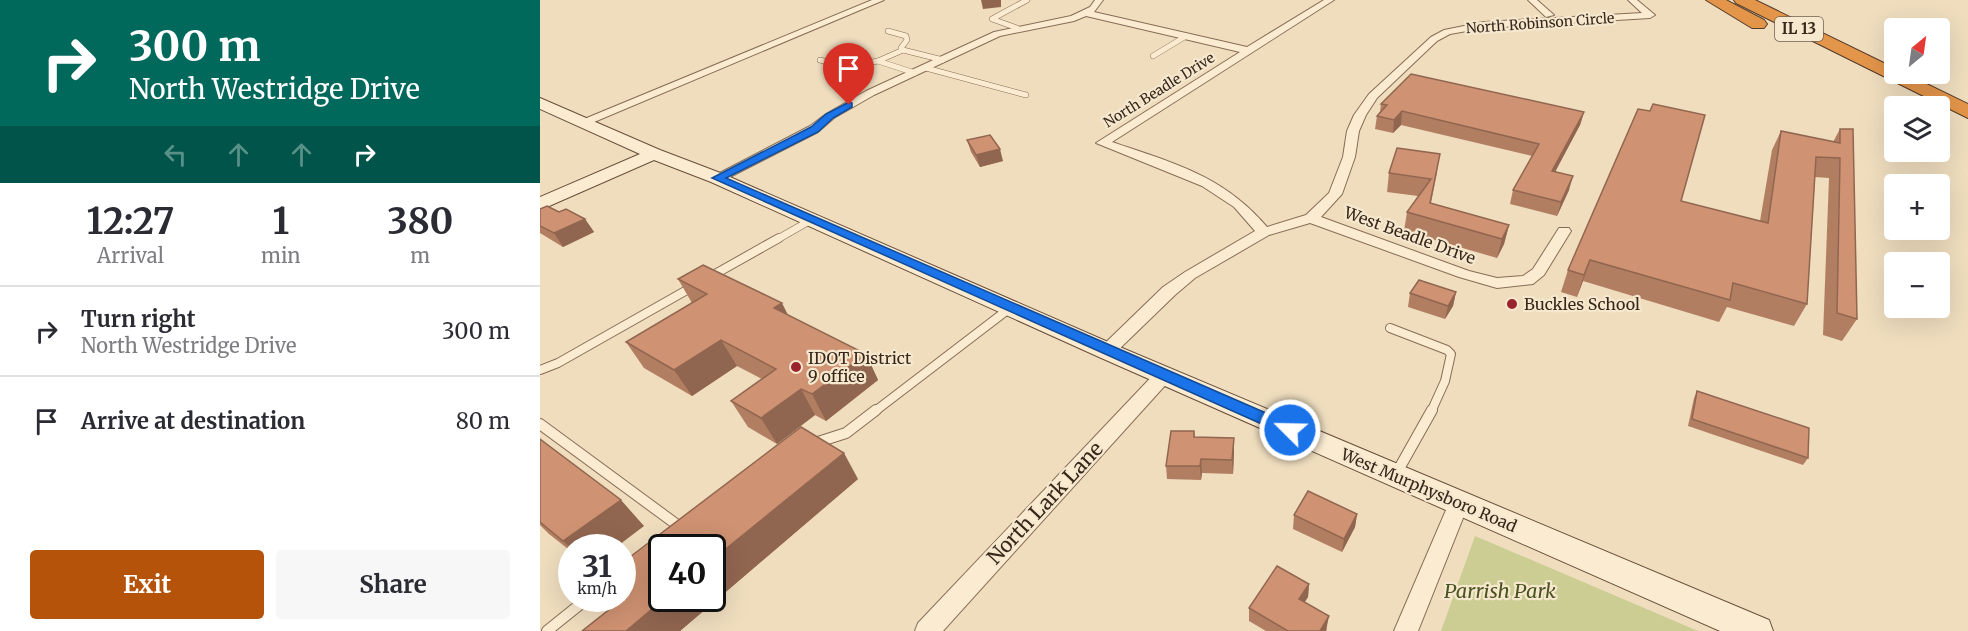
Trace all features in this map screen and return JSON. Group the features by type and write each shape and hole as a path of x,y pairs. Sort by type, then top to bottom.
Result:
{"highway":[{"name":"IL 13","path":"1714,0 1898,96"},
{"name":"IL 13","path":"1742,0 1968,112"},
{"path":"1950,123 1968,132"}],"street":[{"path":"583,122 880,0"},
{"path":"717,178 793,141 849,105 998,34 1086,13 1093,9 1099,0"},
{"name":"North Beadle Drive","path":"1264,232 1240,205 1208,183 1172,166 1102,144 1330,0"},
{"path":"1532,0 1549,15"},
{"name":"North Robinson Circle","path":"1107,351 1183,280 1264,232 1311,218 1335,194 1350,157 1353,131 1360,115 1373,96 1434,39 1447,32 1484,25 1650,15 1632,0"},
{"path":"1086,13 1250,51"},
{"name":"West Murphysboro Road","path":"540,103 654,154 812,219 1395,476 1757,631"},
{"path":"540,204 654,154"},
{"name":"West Beadle Drive","path":"1311,218 1464,274 1497,283 1527,281 1539,272 1564,231"},
{"name":"North Lark Lane","path":"927,631 1164,375"},
{"path":"1406,631 1460,503"}],"lane":[{"path":"1017,28 992,19 1026,0"},
{"path":"888,31 906,36 908,40 901,48 903,50"},
{"path":"1153,56 1186,36"},
{"path":"820,60 845,67 878,61 903,50 943,60"},
{"path":"878,61 915,73"},
{"path":"926,68 1026,95"},
{"path":"540,370 558,363 812,219"},
{"path":"804,447 846,433 1011,307"},
{"path":"1390,328 1447,350 1451,354 1452,361 1446,380 1395,476"},
{"path":"540,424 680,527"},
{"path":"547,631 571,612"}],"green space":[{"name":"Parrish Park","path":"1475,536 1698,631 1441,631"}],"building":[{"path":"1411,74 1584,112 1552,171 1573,176 1561,202 1513,190 1539,144 1402,111 1394,120 1377,116 1387,105 1381,104"},
{"path":"1653,104 1705,115 1681,201 1768,223 1781,131 1840,143 1840,129 1853,129 1857,319 1837,313 1840,158 1816,157 1807,304 1733,283 1730,300 1590,260 1584,275 1568,270 1638,109 1650,111"},
{"path":"990,135 1000,149 976,155 967,140"},
{"path":"1397,148 1440,154 1430,203 1509,225 1502,239 1407,212 1431,179 1389,173"},
{"path":"547,206 559,212 566,209 585,219 554,233 540,226 540,209"},
{"path":"703,265 782,303 774,308 866,354 812,394 801,389 761,418 731,401 776,369 721,340 674,370 626,342 707,294 678,279"},
{"path":"1419,280 1456,292 1448,306 1410,293"},
{"path":"1697,391 1809,428 1808,458 1692,419"},
{"path":"801,427 844,453 726,549 726,534 660,534"},
{"path":"1171,431 1194,431 1194,437 1234,438 1232,460 1201,459 1200,466 1166,466"},
{"path":"540,439 621,500 573,534 558,534 558,537 540,522"},
{"path":"1308,491 1357,514 1344,539 1294,515"},
{"path":"648,543 648,612 626,631 582,631 606,612 636,612 636,552"},
{"path":"1277,566 1309,584 1299,599 1329,616 1320,631 1288,631 1249,608"}],"place":[{"name":"Buckles School","path":"1512,304"},
{"name":"IDOT District 9 office","path":"796,367"}],"route":[{"path":"849,105 793,141 717,178 1290,430"}]}
